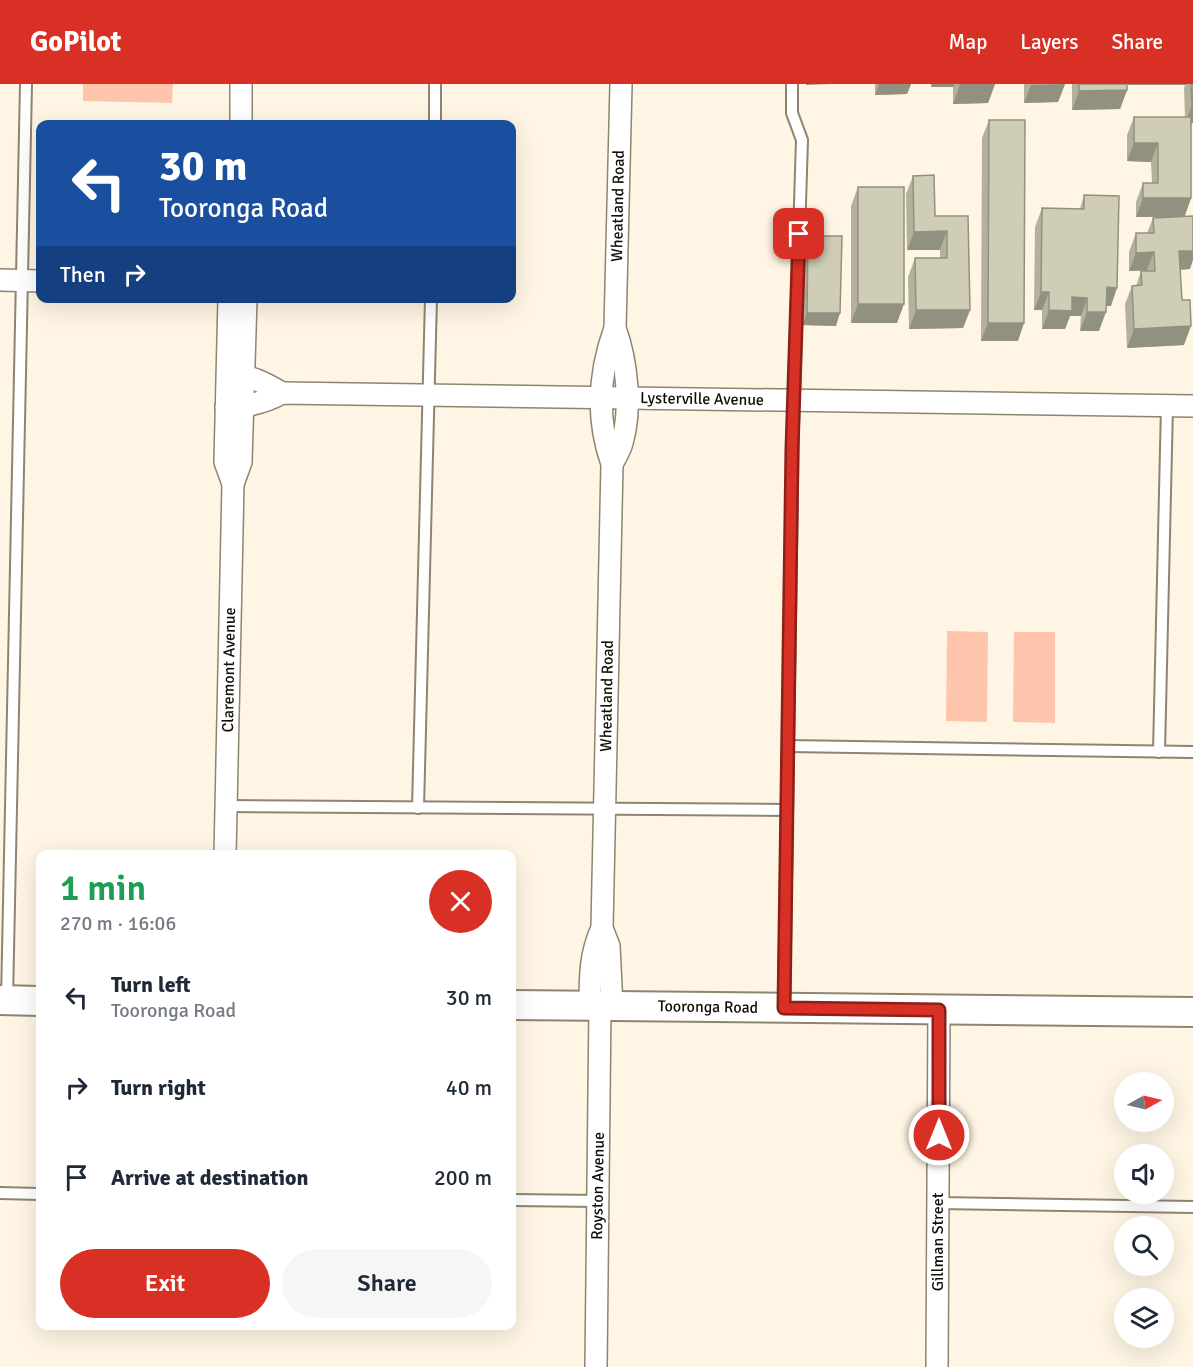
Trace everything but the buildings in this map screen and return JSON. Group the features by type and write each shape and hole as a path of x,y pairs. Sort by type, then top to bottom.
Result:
{"main road":[{"path":"3,1000 36,1001"},
{"name":"Tooronga Road","path":"516,1005 1193,1012"}],"street":[{"path":"241,120 242,84"},
{"name":"Wheatland Road","path":"601,1006 590,975 594,945 602,928 605,809 612,464 605,444 602,398 603,371 615,328 621,84"},
{"path":"0,280 31,280"},
{"name":"Claremont Avenue","path":"225,850 233,484 241,462 235,407 235,303"},
{"name":"Wheatland Road","path":"612,464 622,443 627,372 624,351 615,328"},
{"name":"Lysterville Avenue","path":"235,375 265,383 282,393"},
{"name":"Lysterville Avenue","path":"235,407 265,402 282,393 1193,406"},
{"name":"Royston Avenue","path":"596,1367 601,1006"},
{"name":"Gillman Street","path":"937,1367 939,1010"}],"lane":[{"path":"3,1000 31,280 26,84"},
{"path":"435,84 435,120"},
{"path":"784,1008 794,400 802,140 792,113 792,84"},
{"path":"418,808 431,303"},
{"path":"1159,752 1167,405"},
{"path":"788,746 1193,752"},
{"path":"226,806 787,810"},
{"path":"0,1193 36,1194"},
{"path":"516,1200 598,1201"},
{"path":"938,1203 1193,1207"}],"shaded area":[{"path":"83,84 173,84 172,103 83,101"},
{"path":"947,631 988,632 987,722 946,721"},
{"path":"1014,632 1055,632 1055,723 1013,722"}],"route":[{"path":"799,234 792,449 784,1008 939,1010 939,1135"}]}
